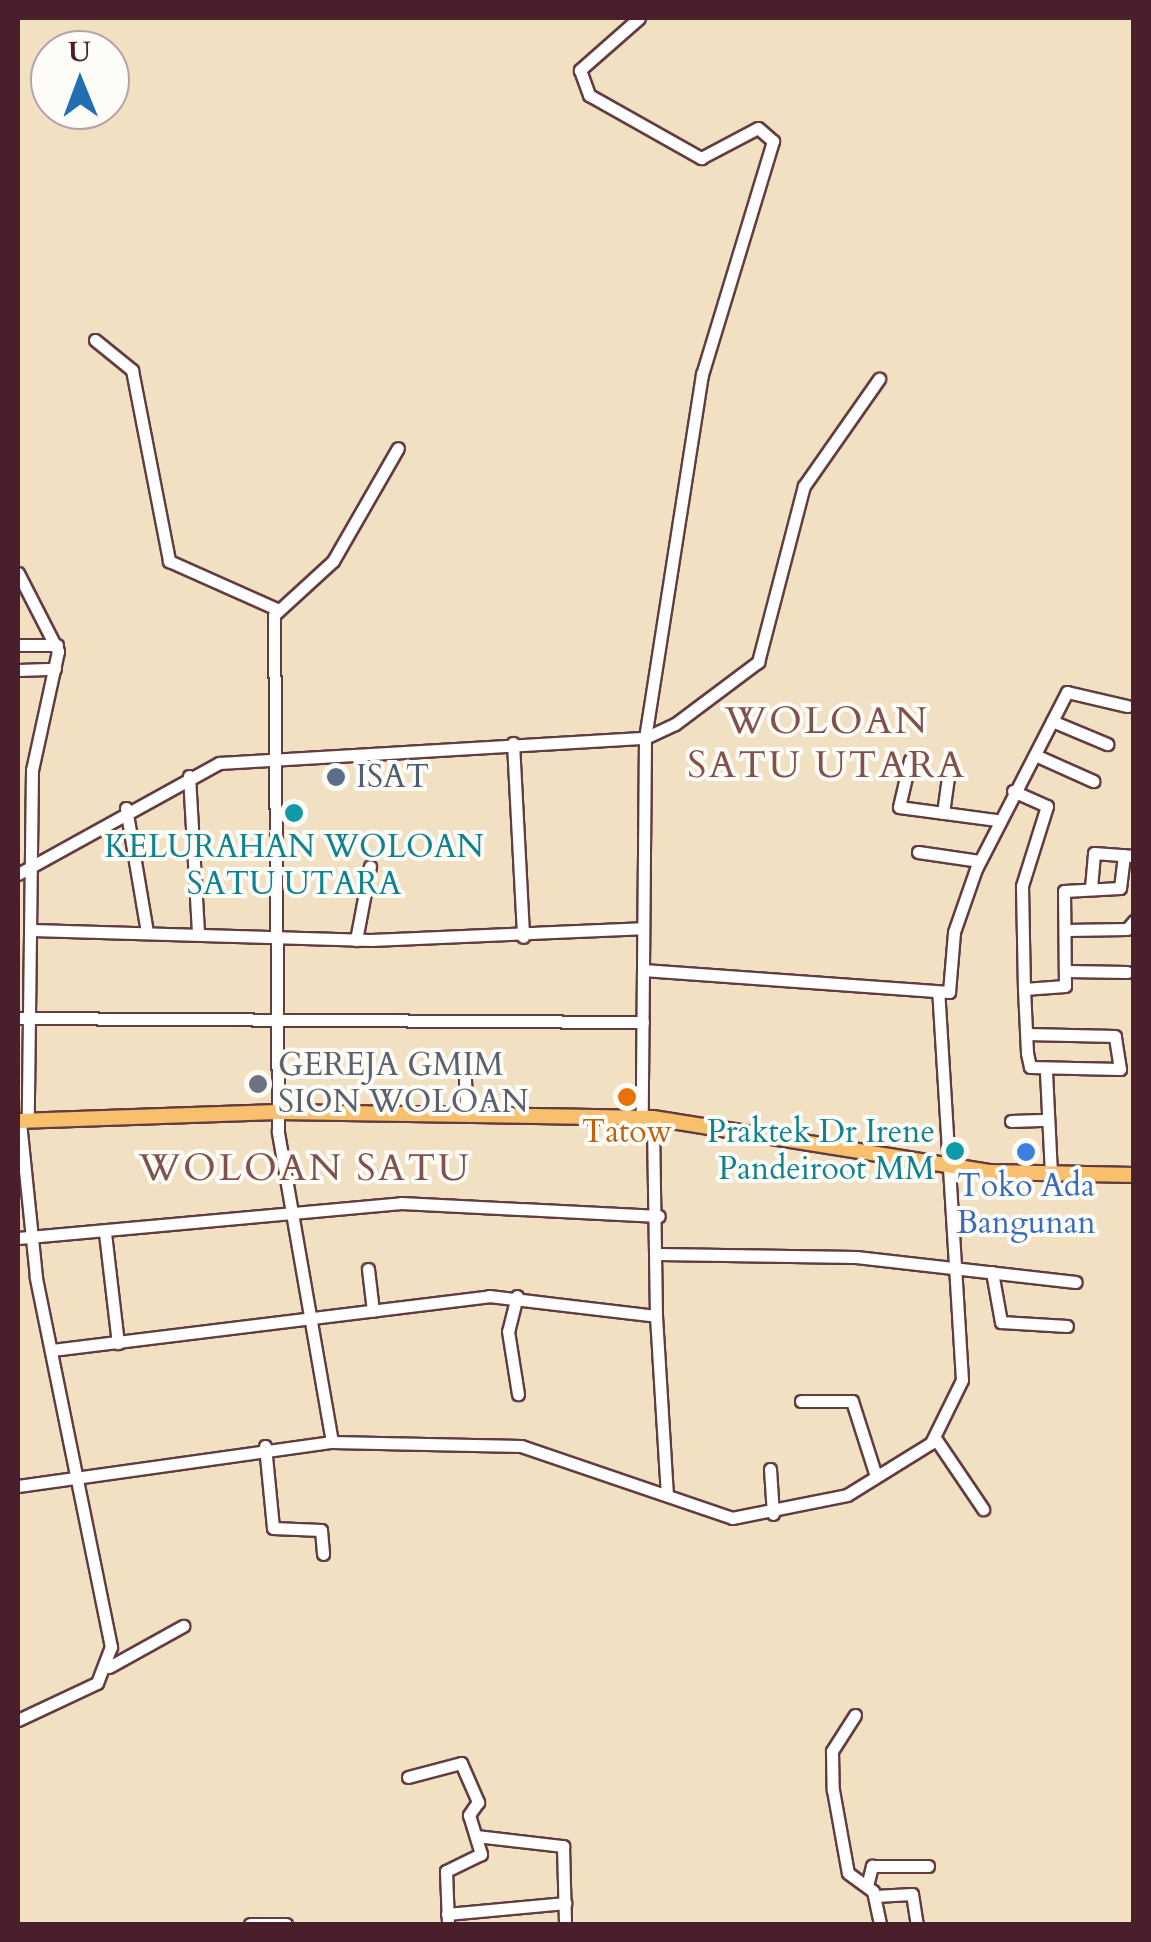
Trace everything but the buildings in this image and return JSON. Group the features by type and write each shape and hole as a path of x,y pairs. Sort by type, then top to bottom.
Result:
{"main road":[{"path":"22,1121 278,1112 647,1117 946,1165 1051,1176 1134,1175"}],"street":[{"path":"639,18 580,70 588,95 701,158 758,128 772,141 702,374 646,738 642,1022 647,1117 659,1216 656,1316 667,1496"},
{"path":"95,340 132,370 169,560 277,608"},
{"path":"23,871 126,808 189,776 274,757 646,738 726,693 758,662 804,486 879,379"},
{"path":"332,1442 286,1207 278,1112 272,938 277,608 334,561 398,448"},
{"path":"18,573 56,645 55,670 35,744 23,871 32,930 23,1018 24,1238 77,1472 109,1667"},
{"path":"18,645 56,645"},
{"path":"18,670 55,670"},
{"path":"642,970 733,970 938,992 952,987 954,932 979,861 996,820 1052,721 1073,689 1128,706"},
{"path":"1052,721 1108,744"},
{"path":"513,743 524,937"},
{"path":"1035,755 1092,781"},
{"path":"910,760 899,807 996,820"},
{"path":"943,813 949,770"},
{"path":"189,776 198,933"},
{"path":"1014,791 1047,806 1022,886 1024,989 1026,1034 1030,1067 1046,1072 1118,1072 1120,1042 1026,1034"},
{"path":"126,808 147,932"},
{"path":"918,852 979,861"},
{"path":"1024,989 1064,988 1068,970 1065,888 1090,888 1120,888 1129,856 1094,853 1090,888"},
{"path":"356,940 370,866"},
{"path":"1066,930 1127,930 1134,921"},
{"path":"32,930 356,940 524,937 642,928"},
{"path":"1068,970 1128,972"},
{"path":"18,1486 77,1472 265,1446 332,1442 521,1446 720,1516 773,1514 838,1498 935,1438 965,1364 962,1268 946,1165 938,992"},
{"path":"23,1018 274,1016 642,1022"},
{"path":"1046,1072 1051,1176"},
{"path":"465,1079 466,1115"},
{"path":"1011,1121 1048,1120"},
{"path":"24,1238 106,1233 286,1207 659,1216"},
{"path":"106,1233 118,1343"},
{"path":"660,1254 962,1268 1076,1282"},
{"path":"368,1269 374,1311"},
{"path":"992,1272 1001,1322 1067,1326"},
{"path":"52,1350 308,1325 374,1311 517,1296 656,1316"},
{"path":"517,1296 508,1331 518,1394"},
{"path":"801,1401 857,1407 876,1476"},
{"path":"935,1438 984,1510"},
{"path":"265,1446 273,1528 321,1530 322,1554"},
{"path":"770,1470 773,1514"},
{"path":"18,1720 96,1683 109,1667 183,1626"},
{"path":"855,1715 832,1751 833,1790 848,1873 871,1891 912,1894 917,1924"},
{"path":"408,1776 464,1765 478,1802 469,1814 480,1858 446,1872 448,1919 565,1904"},
{"path":"476,1836 563,1846 565,1924"},
{"path":"880,1924 871,1891 872,1866 928,1866"},
{"path":"250,1924 286,1924"}],"place":[{"name":"ISAT","path":"336,777"},
{"name":"KELURAHAN WOLOAN SATU UTARA","path":"294,813"},
{"name":"GEREJA GMIM SION WOLOAN","path":"258,1084"},
{"name":"Tatow","path":"627,1097"},
{"name":"Praktek Dr Irene Pandeiroot MM","path":"955,1151"},
{"name":"Toko Ada Bangunan","path":"1026,1152"}],"district":[{"name":"WOLOAN SATU UTARA","path":"827,744"},
{"name":"WOLOAN SATU","path":"305,1169"}]}
